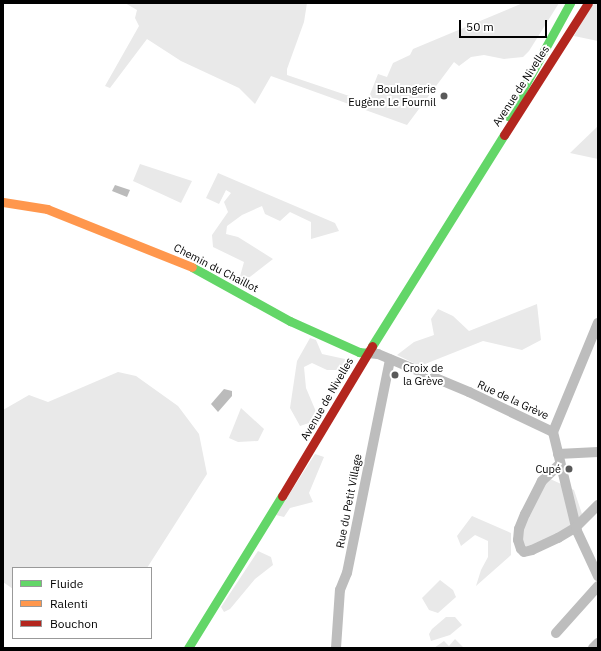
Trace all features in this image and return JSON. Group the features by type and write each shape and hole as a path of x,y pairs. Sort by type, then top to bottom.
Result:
{"main road":[{"name":"Avenue de Nivelles","path":"486,162 519,94 570,3"},
{"name":"Avenue de Nivelles","path":"188,648 486,162 529,98 588,3"},
{"name":"Chemin du Chaillot","path":"3,202 47,209 182,262 290,321 359,352 368,353"}],"street":[{"path":"553,432 598,323"},
{"name":"Rue de la Grève","path":"368,353 374,353 390,359 470,392 553,432 576,527 598,576"},
{"name":"Rue du Petit Village","path":"336,648 340,590 347,573 390,359"},
{"path":"598,452 559,459 542,481 525,514 519,529 518,540 521,549 524,552 532,550 558,538 576,527 598,505"},
{"path":"556,633 598,586"},
{"path":"593,648 598,643"}],"shaded area":[{"path":"125,3 307,3 304,22 287,69 287,75 367,102 378,74 387,77 393,63 410,55 413,49 523,3 559,3 529,51 523,57 504,59 484,55 471,57 459,66 454,62 407,125 271,76 255,104 239,88 181,61 147,39 110,88 105,86 139,26 135,18 137,10"},
{"path":"598,3 598,41 574,36 591,5"},
{"path":"598,126 598,159 570,153"},
{"path":"140,164 192,181 181,203 133,181"},
{"path":"218,173 335,223 339,231 311,239 311,222 290,212 280,221 265,214 262,206 242,215 227,226 226,234 238,237 273,259 242,283 239,280 244,262 213,247 212,235 228,212 224,202 231,193 226,190 219,204 206,198"},
{"path":"115,185 130,190 127,197 112,191"},
{"path":"537,304 541,340 522,350 483,341 420,366 397,355 414,342 434,335 431,319 438,309 453,316 469,331"},
{"path":"310,338 316,340 322,354 345,359 343,370 327,370 312,363 304,367 306,388 317,414 312,422 300,426 290,408 297,361"},
{"path":"118,372 136,376 178,406 199,434 207,474 148,567 12,567 12,588 3,582 3,410 29,395 48,402"},
{"path":"224,389 232,391 232,396 218,412 211,404"},
{"path":"241,408 264,429 258,441 238,442 229,438"},
{"path":"315,454 324,457 309,493 313,502 290,508 284,517 276,515"},
{"path":"546,477 574,490 582,514 576,527 529,547 525,546 521,539 525,514"},
{"path":"472,516 511,533 511,555 476,586 481,570 488,557 488,541 475,535 461,546 457,536"},
{"path":"258,551 271,557 273,565 255,579 230,609 224,612 221,607"},
{"path":"440,580 453,590 456,597 438,613 429,610 422,598"},
{"path":"446,617 455,617 462,625 450,635 431,641 429,634 432,629"},
{"path":"455,639 464,648 434,648 444,641 449,646"}],"traffic: fast":[{"path":"508,116 570,3"},
{"path":"372,346 504,135"},
{"path":"192,267 290,321 359,352 368,353"},
{"path":"188,648 282,496"}],"traffic: slow":[{"path":"3,202 47,209 192,267"}],"traffic: jam":[{"path":"504,135 588,3"},
{"path":"282,496 372,346"}],"place":[{"name":"Boulangerie Eugène Le Fournil","path":"444,96"},
{"name":"Croix de la Grève","path":"395,375"},
{"name":"Cupé","path":"569,469"}]}
